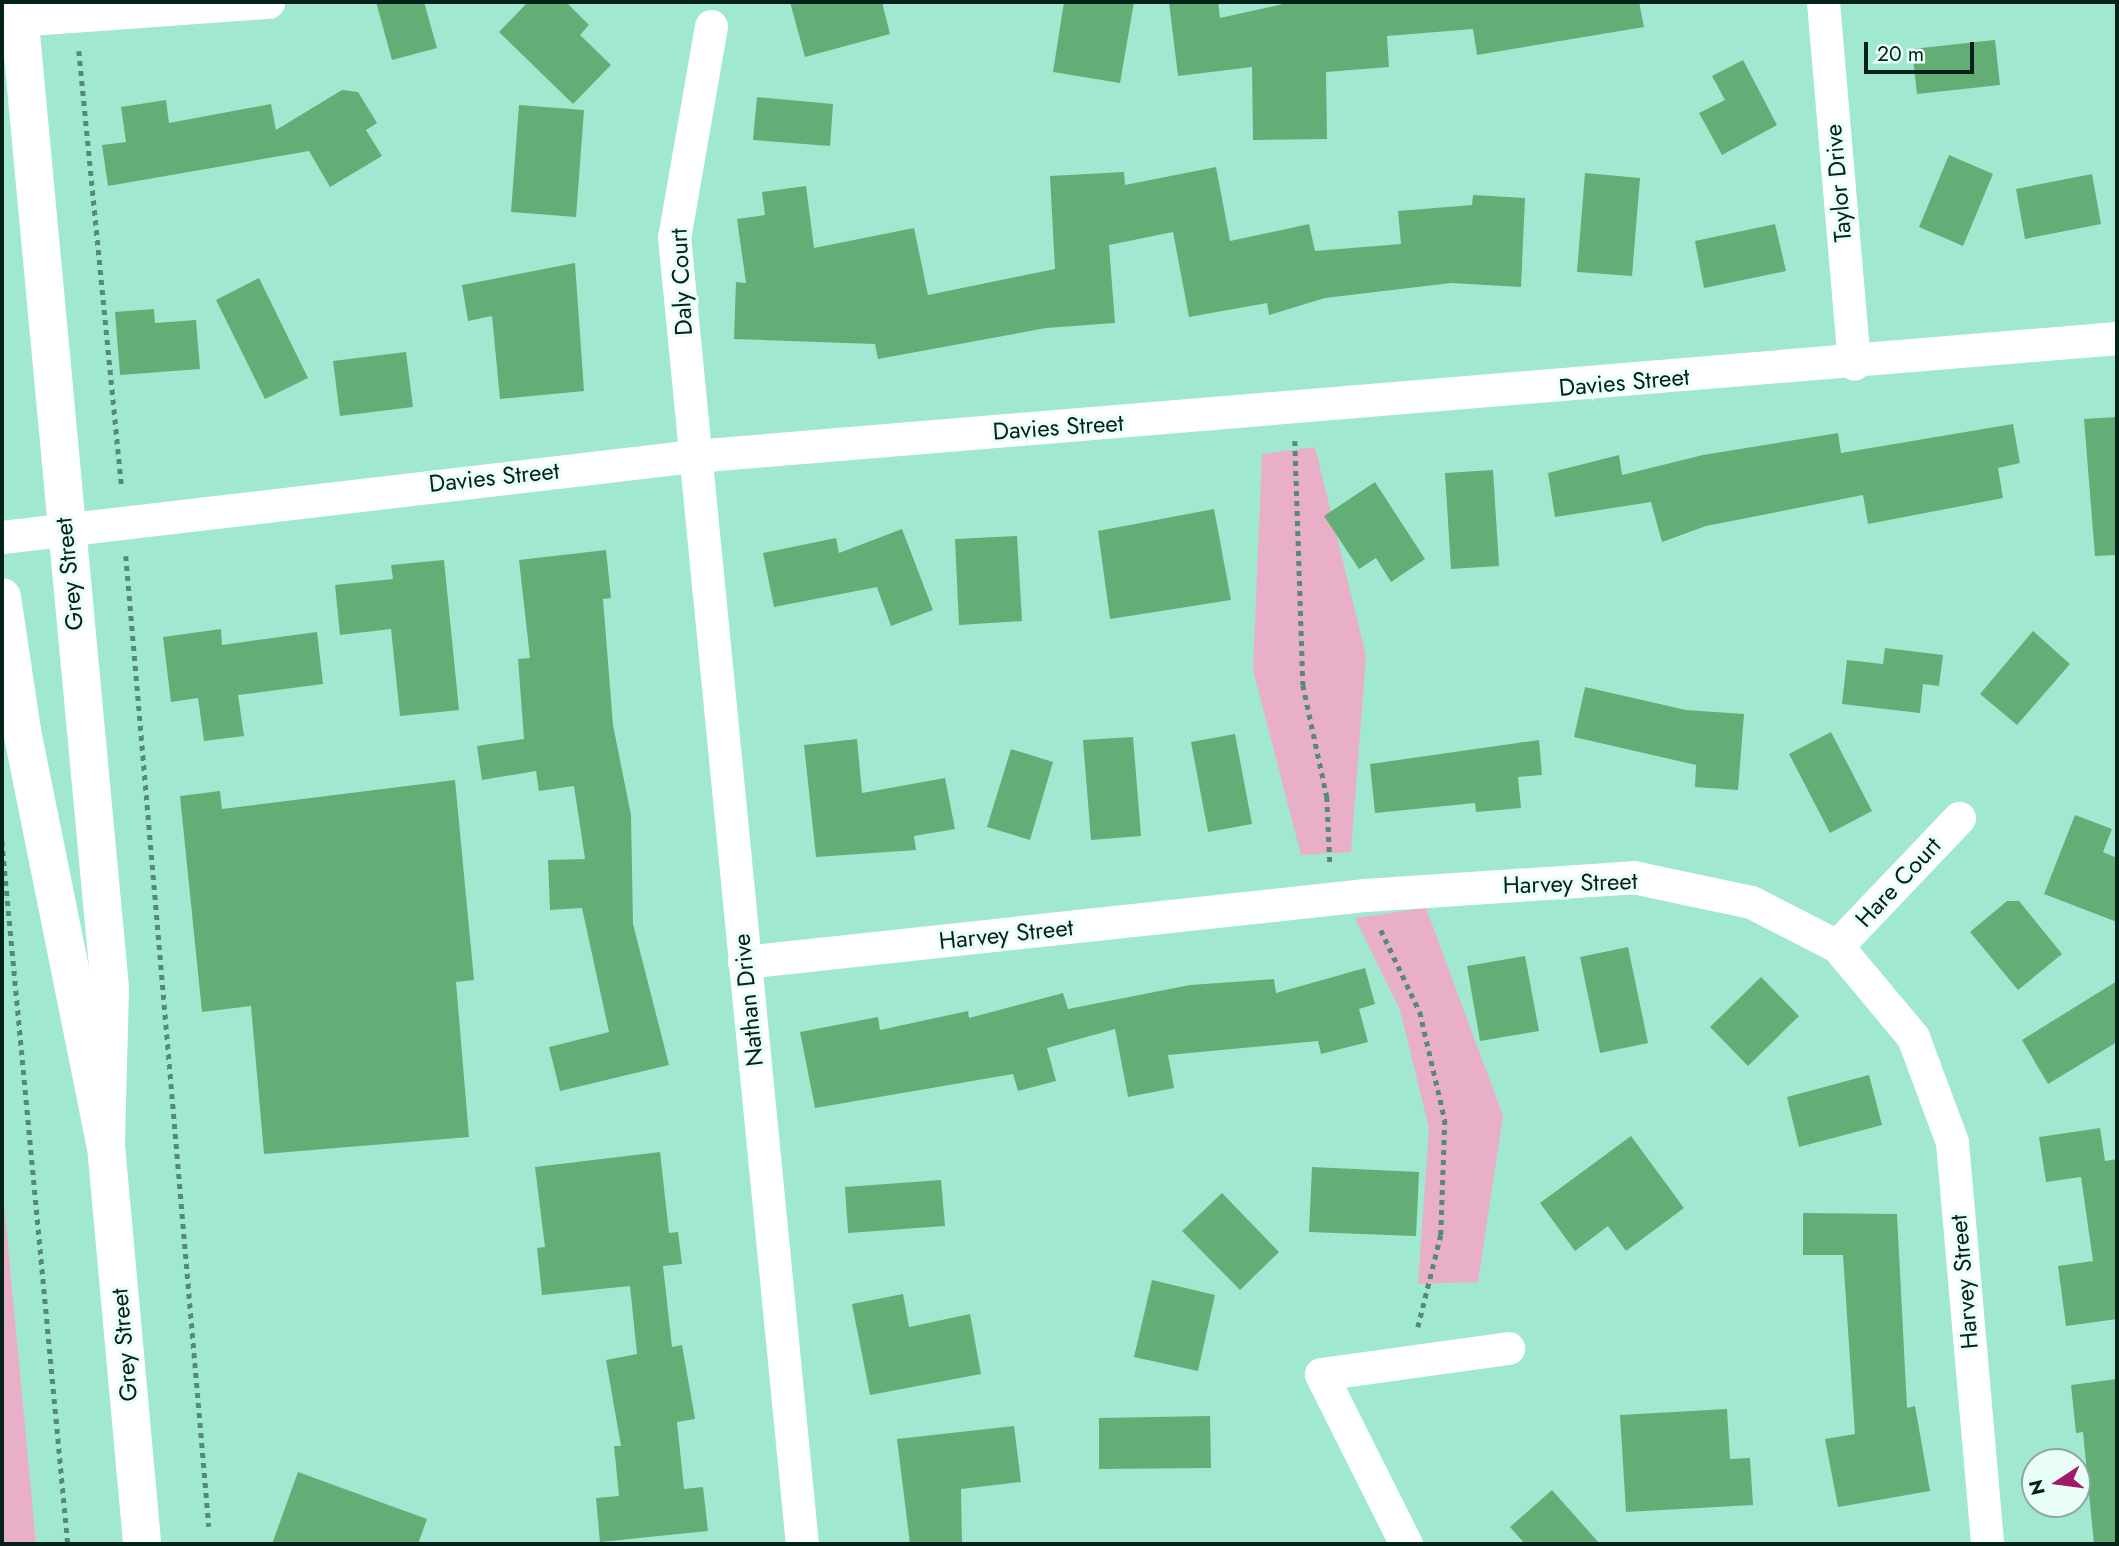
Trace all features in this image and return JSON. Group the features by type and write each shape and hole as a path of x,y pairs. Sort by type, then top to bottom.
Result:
{"street":[{"path":"13,14 76,18 268,2"},
{"name":"Taylor Drive","path":"1822,2 1854,364"},
{"name":"Grey Street","path":"13,14 110,989 106,1146"},
{"name":"Daly Court","path":"694,456 674,237 711,26"},
{"name":"Davies Street","path":"2,537 64,524 694,456 1854,364 2117,338"},
{"name":"Nathan Drive","path":"694,456 802,1544"},
{"name":"Grey Street","path":"2,597 106,1146 142,1544"},
{"name":"Hare Court","path":"1838,946 1959,818"},
{"name":"Harvey Street","path":"744,962 1352,896 1633,877 1751,902 1838,946 1913,1037 1952,1142 1987,1544"},
{"path":"1406,1544 1321,1374 1508,1348"}],"path":[{"path":"76,18 125,517 209,1526"},
{"path":"1294,408 1303,685 1327,797 1325,845 1420,1012 1445,1120 1441,1235 1409,1362"},
{"path":"2,841 68,1544"}],"shaded area":[{"path":"1315,447 1366,656 1351,852 1301,855 1253,670 1262,454"},
{"path":"1426,908 1503,1116 1478,1282 1418,1284 1429,1128 1400,1010 1355,918"},
{"path":"2,1182 36,1544 2,1544"}],"building":[{"path":"376,2 424,2 437,48 392,60"},
{"path":"528,2 566,2 589,25 580,35 611,65 573,104 499,32"},
{"path":"790,2 882,2 890,34 805,57"},
{"path":"1064,2 1134,2 1120,83 1053,72"},
{"path":"1169,2 1218,2 1220,18 1292,2 1639,2 1644,27 1477,55 1473,29 1387,36 1389,67 1326,72 1327,139 1253,140 1252,67 1178,76"},
{"path":"1995,40 2000,85 1917,94 1912,49"},
{"path":"1743,60 1777,125 1722,155 1699,113 1725,100 1712,76"},
{"path":"342,90 358,92 377,123 366,130 382,156 330,187 309,151 108,186 102,145 126,142 121,107 166,100 169,123 271,104 276,130"},
{"path":"757,97 833,104 830,146 753,140"},
{"path":"519,105 584,110 576,217 511,212"},
{"path":"1949,155 1993,174 1963,246 1919,227"},
{"path":"1216,167 1230,241 1309,224 1315,251 1401,244 1398,211 1472,205 1473,195 1525,198 1521,287 1451,283 1325,298 1269,315 1267,303 1189,317 1173,232 1109,245 1115,323 1046,328 878,359 875,344 734,339 736,282 746,283 737,219 765,215 762,192 806,186 814,248 914,228 928,295 1055,269 1050,176 1124,172 1125,185"},
{"path":"1585,173 1640,178 1632,276 1577,272"},
{"path":"2092,174 2101,224 2025,239 2016,189"},
{"path":"1775,224 1786,271 1704,288 1695,241"},
{"path":"575,263 584,391 500,399 492,316 468,321 462,285"},
{"path":"259,278 308,378 265,399 216,300"},
{"path":"154,309 155,323 196,320 200,369 120,375 115,312"},
{"path":"406,352 413,407 340,416 333,361"},
{"path":"2117,417 2117,555 2095,556 2084,419"},
{"path":"2013,424 2020,463 1998,468 2003,498 1868,524 1863,495 1706,526 1662,542 1651,502 1555,517 1548,473 1619,455 1622,475 1703,455 1838,433 1841,453"},
{"path":"1493,470 1499,566 1451,569 1445,473"},
{"path":"1375,482 1425,559 1391,582 1376,558 1359,569 1324,516"},
{"path":"1214,509 1231,600 1110,619 1098,531"},
{"path":"902,529 933,610 891,626 877,587 774,607 763,553 836,538 839,553"},
{"path":"1017,536 1022,621 959,625 955,539"},
{"path":"606,550 611,598 603,599 613,725 631,815 633,924 669,1065 560,1091 549,1047 609,1032 582,908 550,910 548,860 585,859 574,786 539,791 536,771 482,780 477,746 524,739 518,659 530,658 519,560"},
{"path":"444,560 459,710 400,716 391,629 340,635 335,585 393,579 391,565"},
{"path":"221,629 222,645 317,632 323,684 238,695 244,736 204,741 198,698 171,702 163,637"},
{"path":"2033,631 2070,664 2017,725 1980,694"},
{"path":"1885,648 1943,655 1939,686 1923,684 1920,713 1842,704 1847,660 1883,664"},
{"path":"1585,687 1686,710 1744,714 1738,790 1695,787 1696,765 1574,737"},
{"path":"1831,732 1872,811 1830,833 1789,754"},
{"path":"1235,734 1252,824 1208,832 1191,742"},
{"path":"1133,737 1141,836 1091,840 1083,740"},
{"path":"857,739 862,793 945,778 955,829 914,836 916,850 816,857 804,745"},
{"path":"1539,740 1542,775 1518,777 1521,808 1476,812 1475,803 1375,813 1370,764"},
{"path":"1011,749 1053,762 1030,840 987,827"},
{"path":"455,780 474,980 456,982 469,1137 264,1154 251,1006 202,1012 180,796 220,791 222,809"},
{"path":"2075,815 2112,829 2103,852 2117,858 2117,922 2044,894"},
{"path":"2007,901 2019,901 2062,954 2018,990 1970,932"},
{"path":"1628,947 1648,1043 1600,1053 1580,957"},
{"path":"1525,956 1539,1031 1480,1041 1467,966"},
{"path":"1365,968 1375,1004 1359,1009 1368,1042 1321,1054 1318,1041 1168,1055 1174,1088 1128,1097 1115,1029 1047,1048 1056,1081 1018,1091 1013,1074 815,1108 800,1032 878,1017 880,1030 968,1011 969,1018 1063,993 1068,1009 1190,985 1274,979 1276,993"},
{"path":"1761,977 1799,1016 1748,1066 1710,1027"},
{"path":"2117,981 2117,1042 2048,1084 2022,1040"},
{"path":"1869,1075 1882,1125 1799,1147 1787,1097"},
{"path":"2100,1128 2105,1161 2117,1159 2117,1319 2066,1326 2058,1266 2093,1261 2081,1177 2046,1182 2039,1137"},
{"path":"1631,1136 1684,1208 1626,1251 1608,1226 1575,1251 1540,1203"},
{"path":"660,1152 669,1233 678,1232 682,1264 663,1266 672,1347 682,1345 695,1419 677,1422 684,1489 703,1487 708,1531 600,1542 596,1498 619,1496 614,1446 621,1446 606,1360 637,1354 630,1286 542,1295 537,1248 545,1247 535,1167"},
{"path":"1312,1167 1419,1172 1416,1236 1309,1232"},
{"path":"941,1180 945,1226 848,1233 845,1187"},
{"path":"1222,1193 1279,1252 1240,1290 1182,1231"},
{"path":"1803,1213 1897,1214 1907,1408 1915,1406 1930,1491 1838,1507 1825,1439 1855,1434 1843,1255 1803,1255"},
{"path":"1152,1280 1215,1295 1198,1371 1134,1357"},
{"path":"903,1294 909,1327 970,1314 981,1374 870,1395 852,1304"},
{"path":"2117,1379 2117,1544 2094,1544 2091,1448 2085,1448 2083,1432 2076,1433 2071,1385"},
{"path":"1727,1409 1730,1459 1750,1458 1753,1505 1626,1512 1620,1415"},
{"path":"1210,1416 1211,1468 1099,1469 1099,1418"},
{"path":"1014,1426 1021,1482 961,1489 962,1544 910,1544 897,1439"},
{"path":"298,1472 427,1519 418,1544 272,1544"},
{"path":"1552,1490 1600,1544 1525,1544 1510,1527"}]}
